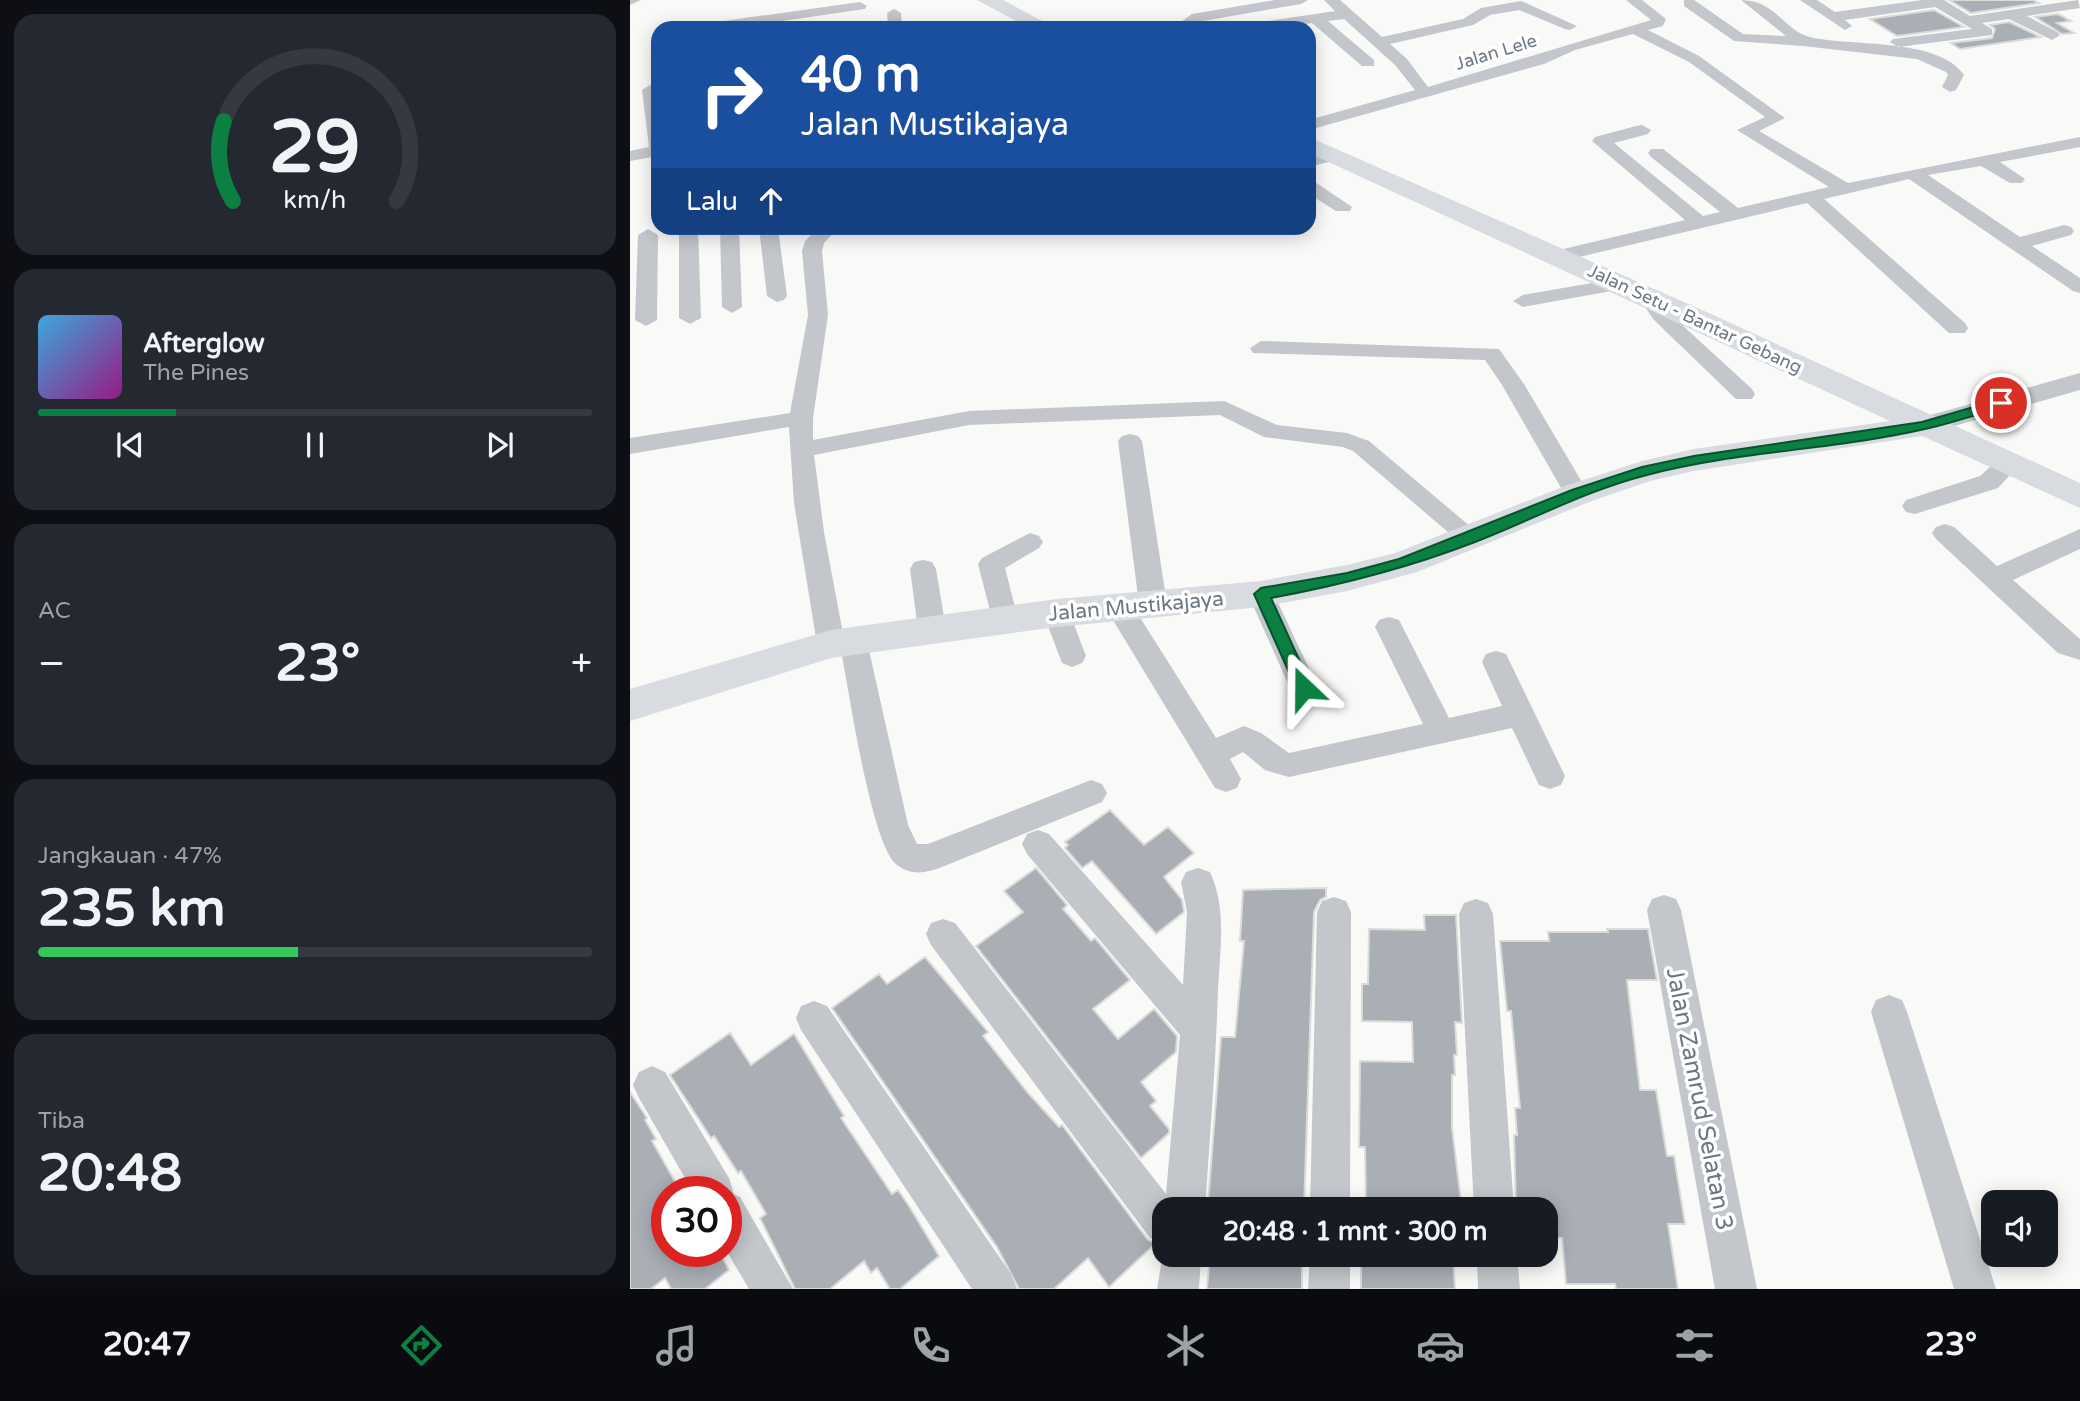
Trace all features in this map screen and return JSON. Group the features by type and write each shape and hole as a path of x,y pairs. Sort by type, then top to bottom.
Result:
{"main road":[{"path":"988,0 1023,21"},
{"name":"Jalan Setu - Bantar Gebang","path":"1317,154 1648,296 2080,497"},
{"name":"Jalan Mustikajaya","path":"630,705 842,643 1004,619 1261,594 1347,578 1471,538 1577,494 1642,472 1694,460 1923,426"}],"street":[{"path":"1190,21 1219,16 1220,6 1301,0"},
{"name":"Jalan Lele","path":"1316,123 1538,61 1570,47 1658,23 1659,19 1633,0"},
{"path":"1708,0 1689,3 1738,38 1873,47 1920,55 1952,69 1956,75 1950,87"},
{"path":"1748,0 1802,41"},
{"path":"1807,0 1873,47 1987,32 1936,1 1832,17"},
{"path":"1380,42 1468,22 1481,14 1522,2 1570,26"},
{"path":"1970,20 2013,15 2049,3 2080,4"},
{"path":"2049,3 2080,20"},
{"path":"1295,21 1315,18 1342,6 1380,42 1425,93"},
{"path":"735,21 748,7"},
{"path":"795,21 853,7 849,21"},
{"path":"1886,9 1962,60"},
{"path":"1481,14 1510,25"},
{"path":"2013,15 2052,35"},
{"path":"1315,18 1368,63"},
{"path":"1634,29 1694,59 1777,118 1746,130 1846,189"},
{"path":"630,95 651,89"},
{"path":"1642,130 1601,141 1700,223"},
{"path":"1559,256 1912,173 2080,142"},
{"path":"630,156 651,152"},
{"path":"1657,153 1735,215"},
{"path":"1984,160 2016,179"},
{"path":"1912,173 2080,287"},
{"path":"1316,190 1343,207"},
{"path":"1811,197 1957,328"},
{"path":"2017,244 2064,231"},
{"path":"686,235 690,318"},
{"path":"729,235 732,307"},
{"path":"769,235 777,296"},
{"path":"819,235 812,251 818,316 802,418 801,450 807,509 892,826 906,854 919,860 1091,793"},
{"path":"639,236 646,320"},
{"path":"1523,301 1621,284"},
{"path":"1648,296 1661,316 1744,394"},
{"path":"1261,348 1491,354 1513,384 1577,494"},
{"path":"1923,426 2080,381"},
{"path":"801,450 969,418 1224,408 1272,432 1347,440 1361,446 1471,538"},
{"path":"630,446 802,418"},
{"path":"1130,441 1136,606 1158,665 1218,766 1244,738 1255,744 1273,762 1289,765 1521,714"},
{"path":"1915,506 1989,482 2010,463"},
{"path":"1945,533 2068,646 2080,650"},
{"path":"1992,579 2080,538"},
{"path":"1004,619 991,564 1030,542"},
{"path":"923,569 932,629"},
{"path":"1261,594 1304,688"},
{"path":"1057,613 1072,656"},
{"path":"1389,626 1442,733"},
{"path":"1496,662 1550,776"},
{"path":"1038,844 1199,1030"},
{"path":"1186,1197 1199,1030 1204,912 1198,882"},
{"name":"Jalan Zamrud Selatan 3","path":"1664,910 1736,1289"},
{"path":"1330,1197 1334,912"},
{"path":"1476,914 1493,1197"},
{"path":"943,934 1152,1208"},
{"path":"1889,1012 1975,1289"},
{"path":"814,1018 996,1289"},
{"path":"652,1085 706,1176"},
{"path":"742,1238 772,1289"},
{"path":"1178,1289 1180,1267"},
{"path":"1329,1289 1330,1267"},
{"path":"1498,1267 1499,1289"}],"building":[{"path":"1949,0 2033,0 2039,3 1971,13"},
{"path":"1934,10 1964,27 1897,36 1870,19"},
{"path":"2058,14 2071,21 2057,23 2074,33 2062,34 2035,17"},
{"path":"2009,22 2041,37 1960,49 1951,43 1992,38 1995,29 1990,25"},
{"path":"1110,810 1144,845 1168,827 1194,853 1164,877 1182,900 1184,912 1156,934 1092,861 1082,868 1065,848 1068,845 1065,842"},
{"path":"1036,868 1067,905 1063,909 1091,941 1095,938 1130,980 1093,1009 1118,1039 1154,1009 1177,1036 1176,1052 1141,1082 1156,1101 1150,1106 1169,1129 1169,1133 1141,1158 976,946 1023,912 1004,891"},
{"path":"1326,888 1326,897 1320,900 1314,912 1304,1197 1208,1197 1221,1037 1235,1037 1244,941 1240,941 1243,890"},
{"path":"1424,915 1456,915 1462,1023 1455,1022 1457,1055 1454,1055 1455,1075 1452,1075 1452,1128 1461,1197 1366,1197 1365,1147 1359,1147 1360,1061 1413,1062 1412,1022 1362,1021 1362,984 1368,984 1369,929 1425,930"},
{"path":"1607,929 1648,929 1657,980 1627,980 1640,1090 1656,1090 1667,1156 1674,1156 1685,1224 1668,1224 1678,1289 1616,1289 1615,1284 1566,1284 1562,1238 1558,1238 1558,1197 1516,1197 1515,1108 1520,1108 1511,1011 1507,1011 1500,941 1549,941 1548,932 1608,932"},
{"path":"925,957 988,1032 983,1036 1028,1093 1059,1127 1062,1125 1148,1240 1152,1242 1152,1247 1109,1287 1088,1258 1054,1289 1019,1289 997,1247 832,1008 879,974 887,984"},
{"path":"730,1033 751,1065 794,1034 844,1116 841,1118 892,1194 898,1190 909,1206 939,1256 900,1289 890,1289 877,1268 871,1273 864,1261 830,1289 795,1289 760,1218 766,1214 741,1171 738,1173 714,1136 711,1138 670,1075"},
{"path":"630,1092 647,1118 645,1120 656,1139 652,1141 672,1176 651,1176 651,1267 727,1267 729,1270 705,1289 671,1289 665,1278 651,1289 630,1289"},
{"path":"1209,1267 1302,1267 1302,1289 1207,1289"},
{"path":"1361,1267 1454,1267 1455,1289 1361,1289"}],"route":[{"path":"1304,688 1261,594 1347,578 1404,563 1577,494 1642,472 1694,460 1923,426 2001,403"}]}
